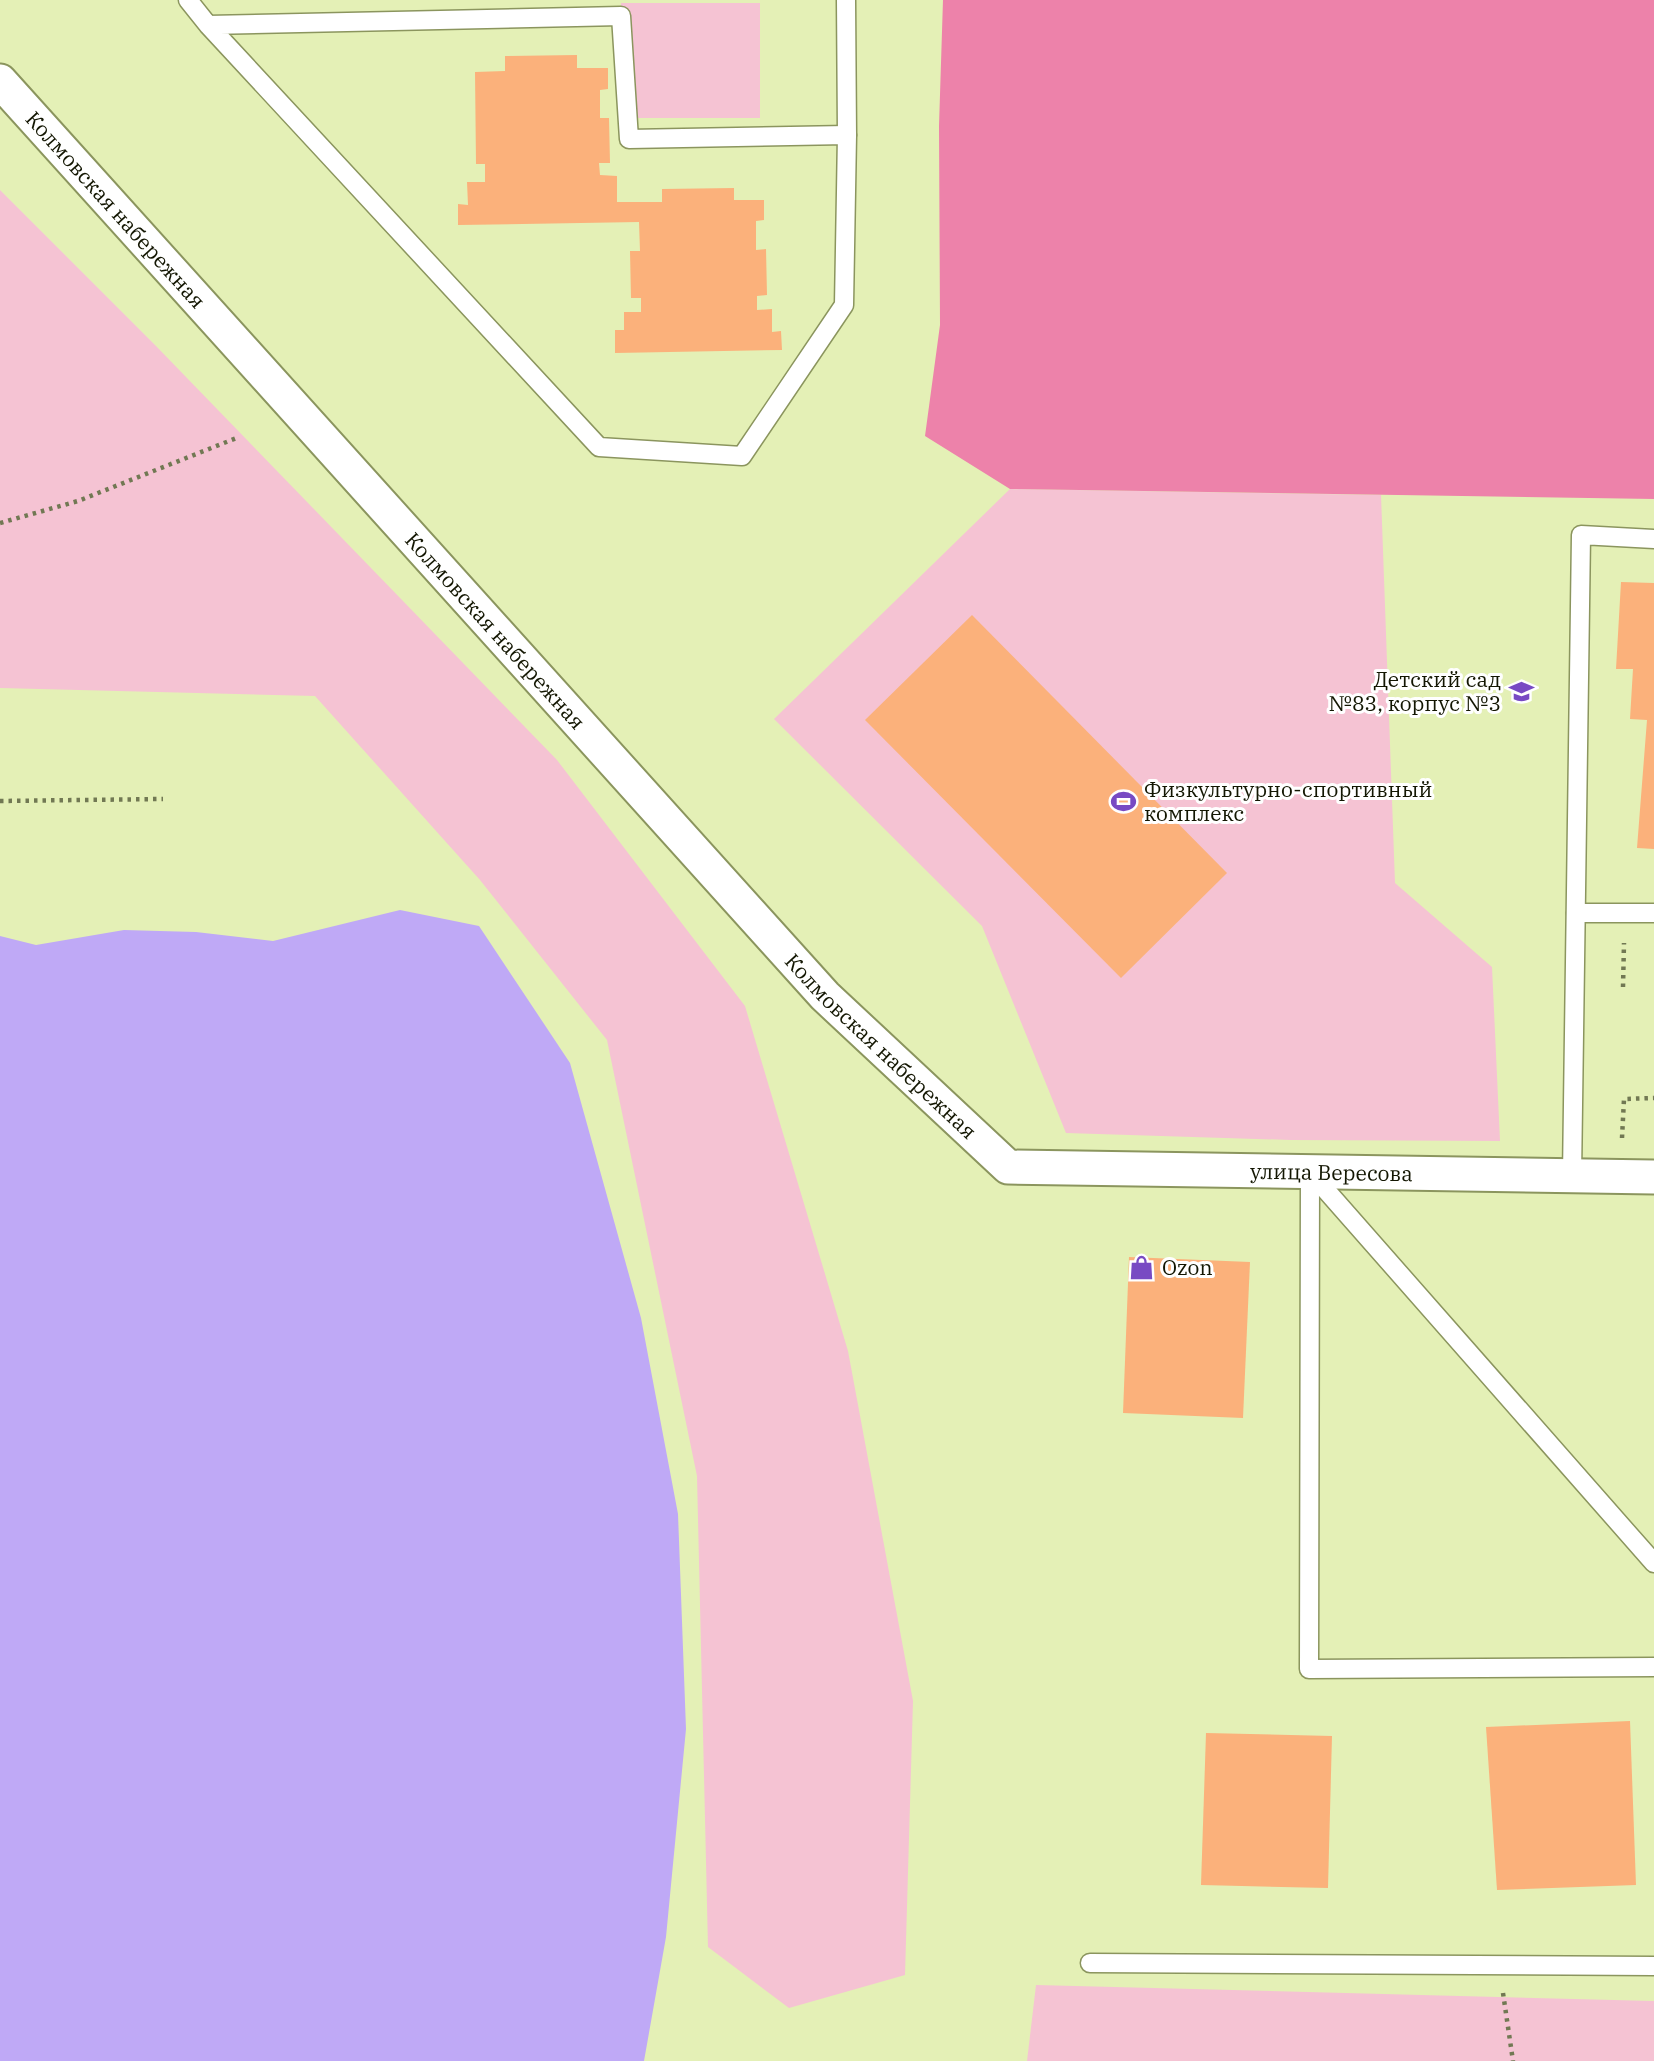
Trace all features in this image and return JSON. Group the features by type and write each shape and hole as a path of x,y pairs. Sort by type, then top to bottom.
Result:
{"street":[{"name":"Колмовская набережная","path":"0,80 825,996 1008,1167"},
{"name":"улица Вересова","path":"1008,1167 1654,1177"}],"lane":[{"path":"188,0 599,447 742,456 844,305 846,0"},
{"path":"478,0 478,19"},
{"path":"208,24 621,16 629,139 847,135"},
{"path":"1572,1176 1581,535 1654,539"},
{"path":"1576,913 1654,913"},
{"path":"1310,1171 1654,1563"},
{"path":"1310,1171 1309,1668 1654,1667"},
{"path":"1090,1963 1654,1966"}],"path":[{"path":"0,523 78,501 239,437"},
{"path":"0,802 163,799"},
{"path":"1623,987 1625,913"},
{"path":"1624,1099 1654,1098"},
{"path":"1499,1965 1513,2061"}],"shaded area":[{"path":"943,0 1654,0 1654,499 1010,489 925,436 940,325 939,126"},
{"path":"621,3 760,3 760,118 622,118"},
{"path":"0,190 156,346 557,760 745,1006 848,1351 913,1701 905,1975 789,2008 708,1947 697,1476 607,1040 480,880 315,696 0,688"},
{"name":"Физкультурно-спортивный комплекс","path":"1010,489 1381,495 1395,883 1492,967 1500,1141 1291,1140 1066,1133 982,926 774,719"},
{"path":"400,910 479,926 570,1063 641,1318 678,1514 686,1729 666,1937 644,2061 0,2061 0,936 36,945 124,930 196,932 273,941"},
{"path":"1036,1985 1654,2001 1654,2061 1027,2061"}],"building":[{"path":"577,55 577,68 608,68 608,89 600,90 600,118 609,118 610,163 599,163 600,175 617,176 617,202 662,202 662,189 734,188 734,200 764,200 764,220 756,221 756,250 766,249 767,295 757,296 757,310 772,309 772,332 781,331 782,350 615,353 615,330 624,330 624,312 641,312 641,298 631,298 630,251 640,251 639,222 458,225 458,204 468,205 467,182 485,182 485,164 476,164 475,72 505,71 505,56"},
{"path":"1621,582 1654,583 1654,849 1637,848 1647,720 1630,719 1633,669 1616,669"},
{"path":"972,615 1227,873 1121,978 865,720"},
{"path":"1129,1257 1250,1262 1243,1418 1123,1413"},
{"path":"1630,1721 1636,1885 1497,1890 1486,1727"},
{"path":"1206,1733 1332,1736 1328,1888 1201,1885"}],"place":[{"name":"Детский сад №83, корпус №3","path":"1521,691"},
{"name":"Физкультурно-спортивный комплекс","path":"1124,801"},
{"name":"Ozon","path":"1142,1267"}]}
